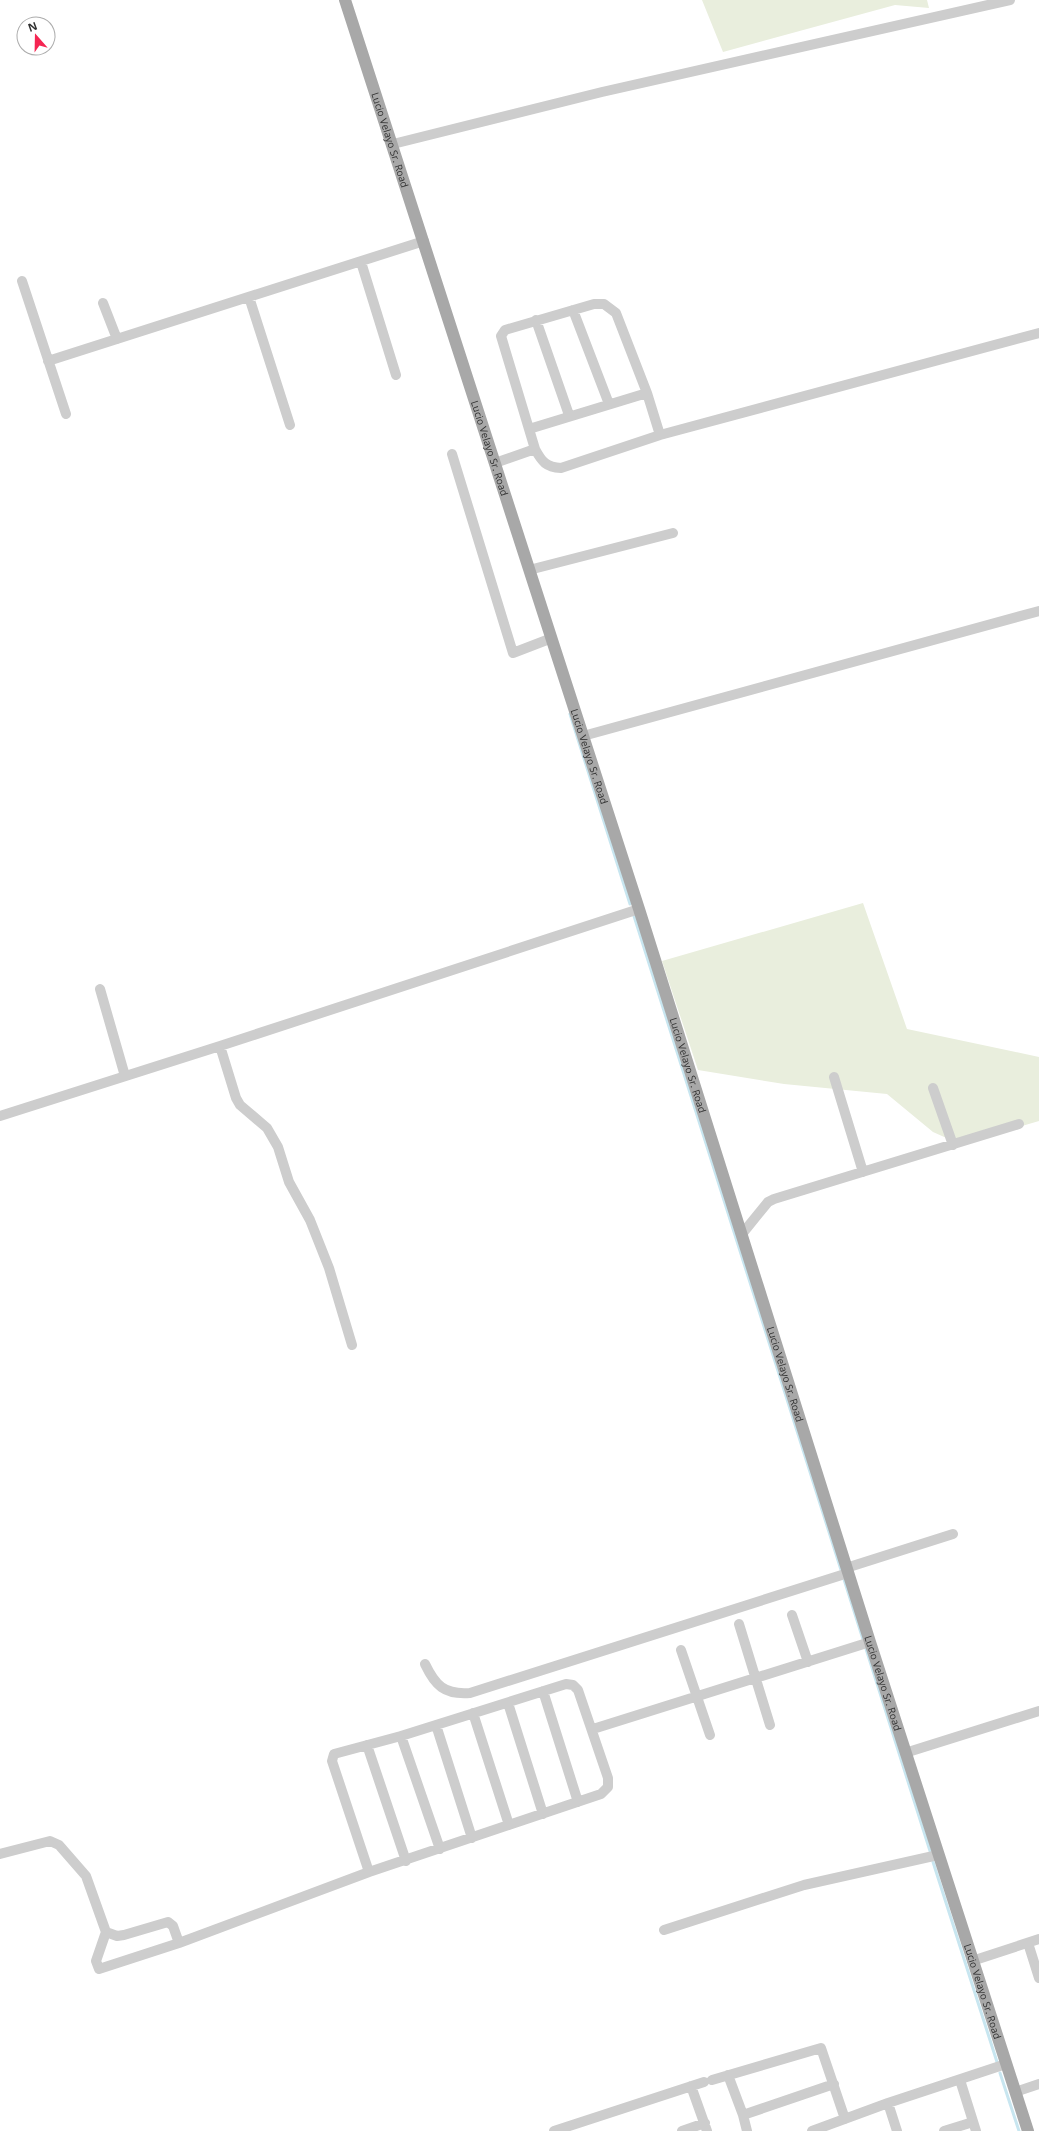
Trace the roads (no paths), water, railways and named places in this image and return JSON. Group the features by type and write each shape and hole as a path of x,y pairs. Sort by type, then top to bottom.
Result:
{"main road":[{"name":"Lucio Velayo Sr. Road","path":"345,0 393,144 552,638 582,736 639,909 742,1234 867,1643 905,1753 1028,2131"}],"street":[{"path":"393,144 602,92 1010,0"},
{"path":"48,361 424,241"},
{"path":"360,262 396,375"},
{"path":"22,281 66,414"},
{"path":"249,297 290,425"},
{"path":"103,303 117,339"},
{"path":"660,435 647,393 616,313 604,304 594,304 536,320 505,330 500,336 535,449 542,463 561,468 660,435 1039,333"},
{"path":"573,310 609,404"},
{"path":"536,320 569,415"},
{"path":"528,429 569,415 647,393"},
{"path":"495,463 535,449"},
{"path":"452,454 513,653 552,638"},
{"path":"529,570 673,533"},
{"path":"582,736 1039,611"},
{"path":"0,1116 220,1046 639,909"},
{"path":"100,989 125,1076"},
{"path":"220,1046 236,1098 240,1105 267,1128 278,1147 289,1182 310,1220 329,1268 352,1345"},
{"path":"834,1077 864,1172"},
{"path":"933,1088 953,1145"},
{"path":"742,1234 768,1202 774,1199 1019,1124"},
{"path":"424,1664 438,1686 460,1694 470,1693 845,1573 953,1534"},
{"path":"792,1615 808,1662"},
{"path":"739,1624 770,1725"},
{"path":"593,1729 867,1643"},
{"path":"681,1650 710,1736"},
{"path":"0,1854 50,1841 59,1845 86,1876 106,1932 96,1961 97,1968 102,1969 179,1944 369,1872 601,1794 605,1791 609,1783 593,1729 578,1690 573,1685 566,1684 401,1736 336,1752 332,1761 369,1872"},
{"path":"543,1691 578,1802"},
{"path":"508,1703 543,1814"},
{"path":"905,1753 1039,1711"},
{"path":"473,1713 509,1824"},
{"path":"436,1725 472,1838"},
{"path":"401,1736 440,1849"},
{"path":"367,1745 406,1860"},
{"path":"664,1930 804,1885 938,1855"},
{"path":"106,1932 117,1936 124,1936 168,1922 173,1926 179,1944"},
{"path":"972,1961 1039,1939"},
{"path":"1028,1942 1039,1978"},
{"path":"554,2131 580,2127 691,2086 821,2048 845,2119"},
{"path":"812,2131 832,2128 845,2119 888,2103 1006,2064"},
{"path":"728,2075 747,2131"},
{"path":"944,2131 975,2127 960,2080"},
{"path":"742,2115 834,2084"},
{"path":"1015,2092 1039,2084"},
{"path":"682,2131 706,2127 691,2086"},
{"path":"888,2103 897,2131"}],"waterway":[{"path":"570,714 630,904"},
{"path":"634,916 930,1851"},
{"path":"933,1862 997,2062"},
{"path":"1000,2073 1019,2131"}]}
